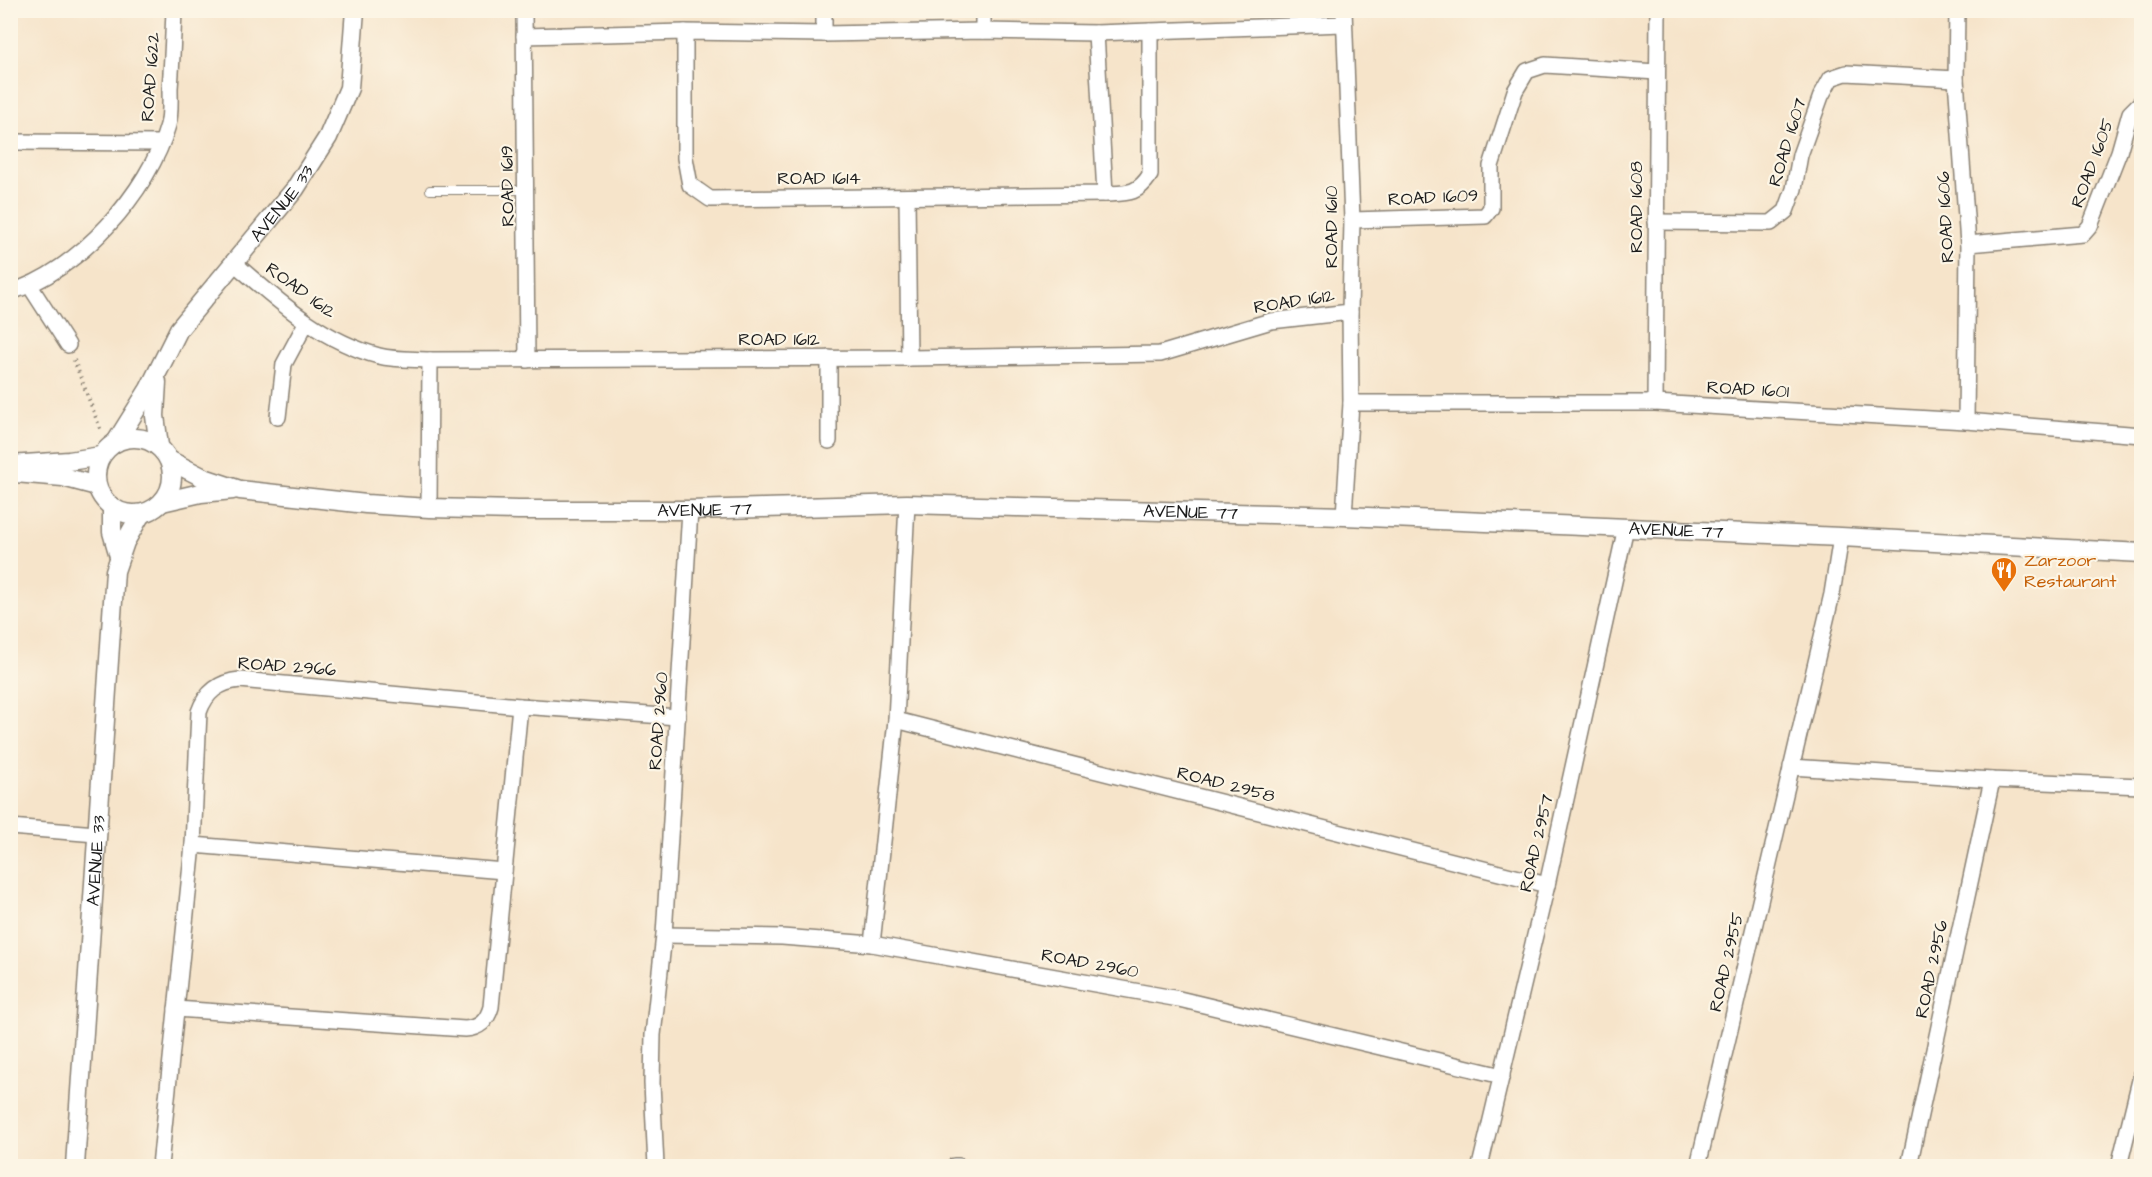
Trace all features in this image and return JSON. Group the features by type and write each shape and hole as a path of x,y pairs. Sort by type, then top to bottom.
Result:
{"street":[{"name":"ROAD 1622","path":"10,292 30,286 58,268 111,223 135,193 152,165 169,123 174,10"},
{"name":"AVENUE 33","path":"108,449 139,408 179,329 295,189 328,137 349,88 355,10"},
{"name":"ROAD 1619","path":"524,10 527,360"},
{"path":"824,10 824,34"},
{"path":"983,10 983,31"},
{"name":"ROAD 1608","path":"1655,403 1658,10"},
{"name":"ROAD 1606","path":"1957,10 1956,78 1968,244 1966,422"},
{"path":"524,36 685,32 1096,33 1343,17"},
{"name":"ROAD 1610","path":"1343,17 1352,220 1351,403 1344,516"},
{"name":"ROAD 1614","path":"685,32 685,158 690,185 710,199 1134,192 1150,175 1150,31"},
{"path":"1096,33 1105,194"},
{"name":"ROAD 1609","path":"1352,220 1485,216 1491,208 1491,166 1515,91 1527,71 1545,65 1657,72"},
{"name":"ROAD 1607","path":"1656,222 1771,223 1786,211 1794,189 1800,155 1821,96 1831,78 1846,73 1956,78"},
{"name":"ROAD 1605","path":"1968,244 2083,234 2090,226 2119,152 2130,113 2142,100"},
{"path":"10,141 161,142"},
{"path":"907,197 909,358"},
{"name":"ROAD 1612","path":"233,262 306,323 357,348 380,356 430,360 909,358 1160,354 1271,321 1350,312"},
{"path":"30,286 68,345"},
{"path":"278,417 284,364 306,323"},
{"path":"829,358 829,441"},
{"path":"429,508 430,360"},
{"name":"AVENUE 33","path":"158,371 155,401 164,453"},
{"name":"ROAD 1601","path":"1351,403 1655,403 2142,435"},
{"path":"10,465 69,461 108,449 124,438 142,438 164,453 173,478 162,502 149,511 131,514 112,507 104,500 97,486 96,475 108,449"},
{"name":"AVENUE 77","path":"164,453 204,478 240,490"},
{"path":"10,472 63,477 97,486"},
{"name":"AVENUE 77","path":"162,502 201,493 240,490 335,501 429,508 518,510 690,510 907,504 1344,516 1626,527 2142,554"},
{"path":"872,944 896,720 907,504"},
{"name":"AVENUE 33","path":"112,507 112,532 119,556"},
{"name":"ROAD 2960","path":"656,1167 652,1083 653,1047 657,985 664,935 690,510"},
{"name":"AVENUE 33","path":"75,1167 115,571 124,542 141,513"},
{"name":"ROAD 2957","path":"1480,1167 1547,885 1626,527"},
{"name":"ROAD 2955","path":"1698,1167 1832,594 1841,537"},
{"name":"ROAD 2966","path":"160,1167 193,845 199,712 207,695 222,684 240,680 678,717"},
{"path":"176,1009 465,1029 483,1024 489,1016 491,1007 520,705"},
{"name":"ROAD 2958","path":"896,720 1547,885"},
{"path":"1791,767 1992,780 2142,786"},
{"name":"ROAD 2956","path":"1909,1167 1992,780"},
{"path":"10,827 96,834"},
{"path":"193,845 504,871"},
{"name":"ROAD 2960","path":"664,935 782,937 872,944 1179,999 1502,1076"},
{"path":"2119,1167 2142,1072"},
{"path":"954,1167 959,1167"}],"lane":[{"path":"430,189 527,190"}],"path":[{"path":"68,345 108,449"}],"place":[{"name":"Zarzoor Restaurant","path":"2004,593"}]}
